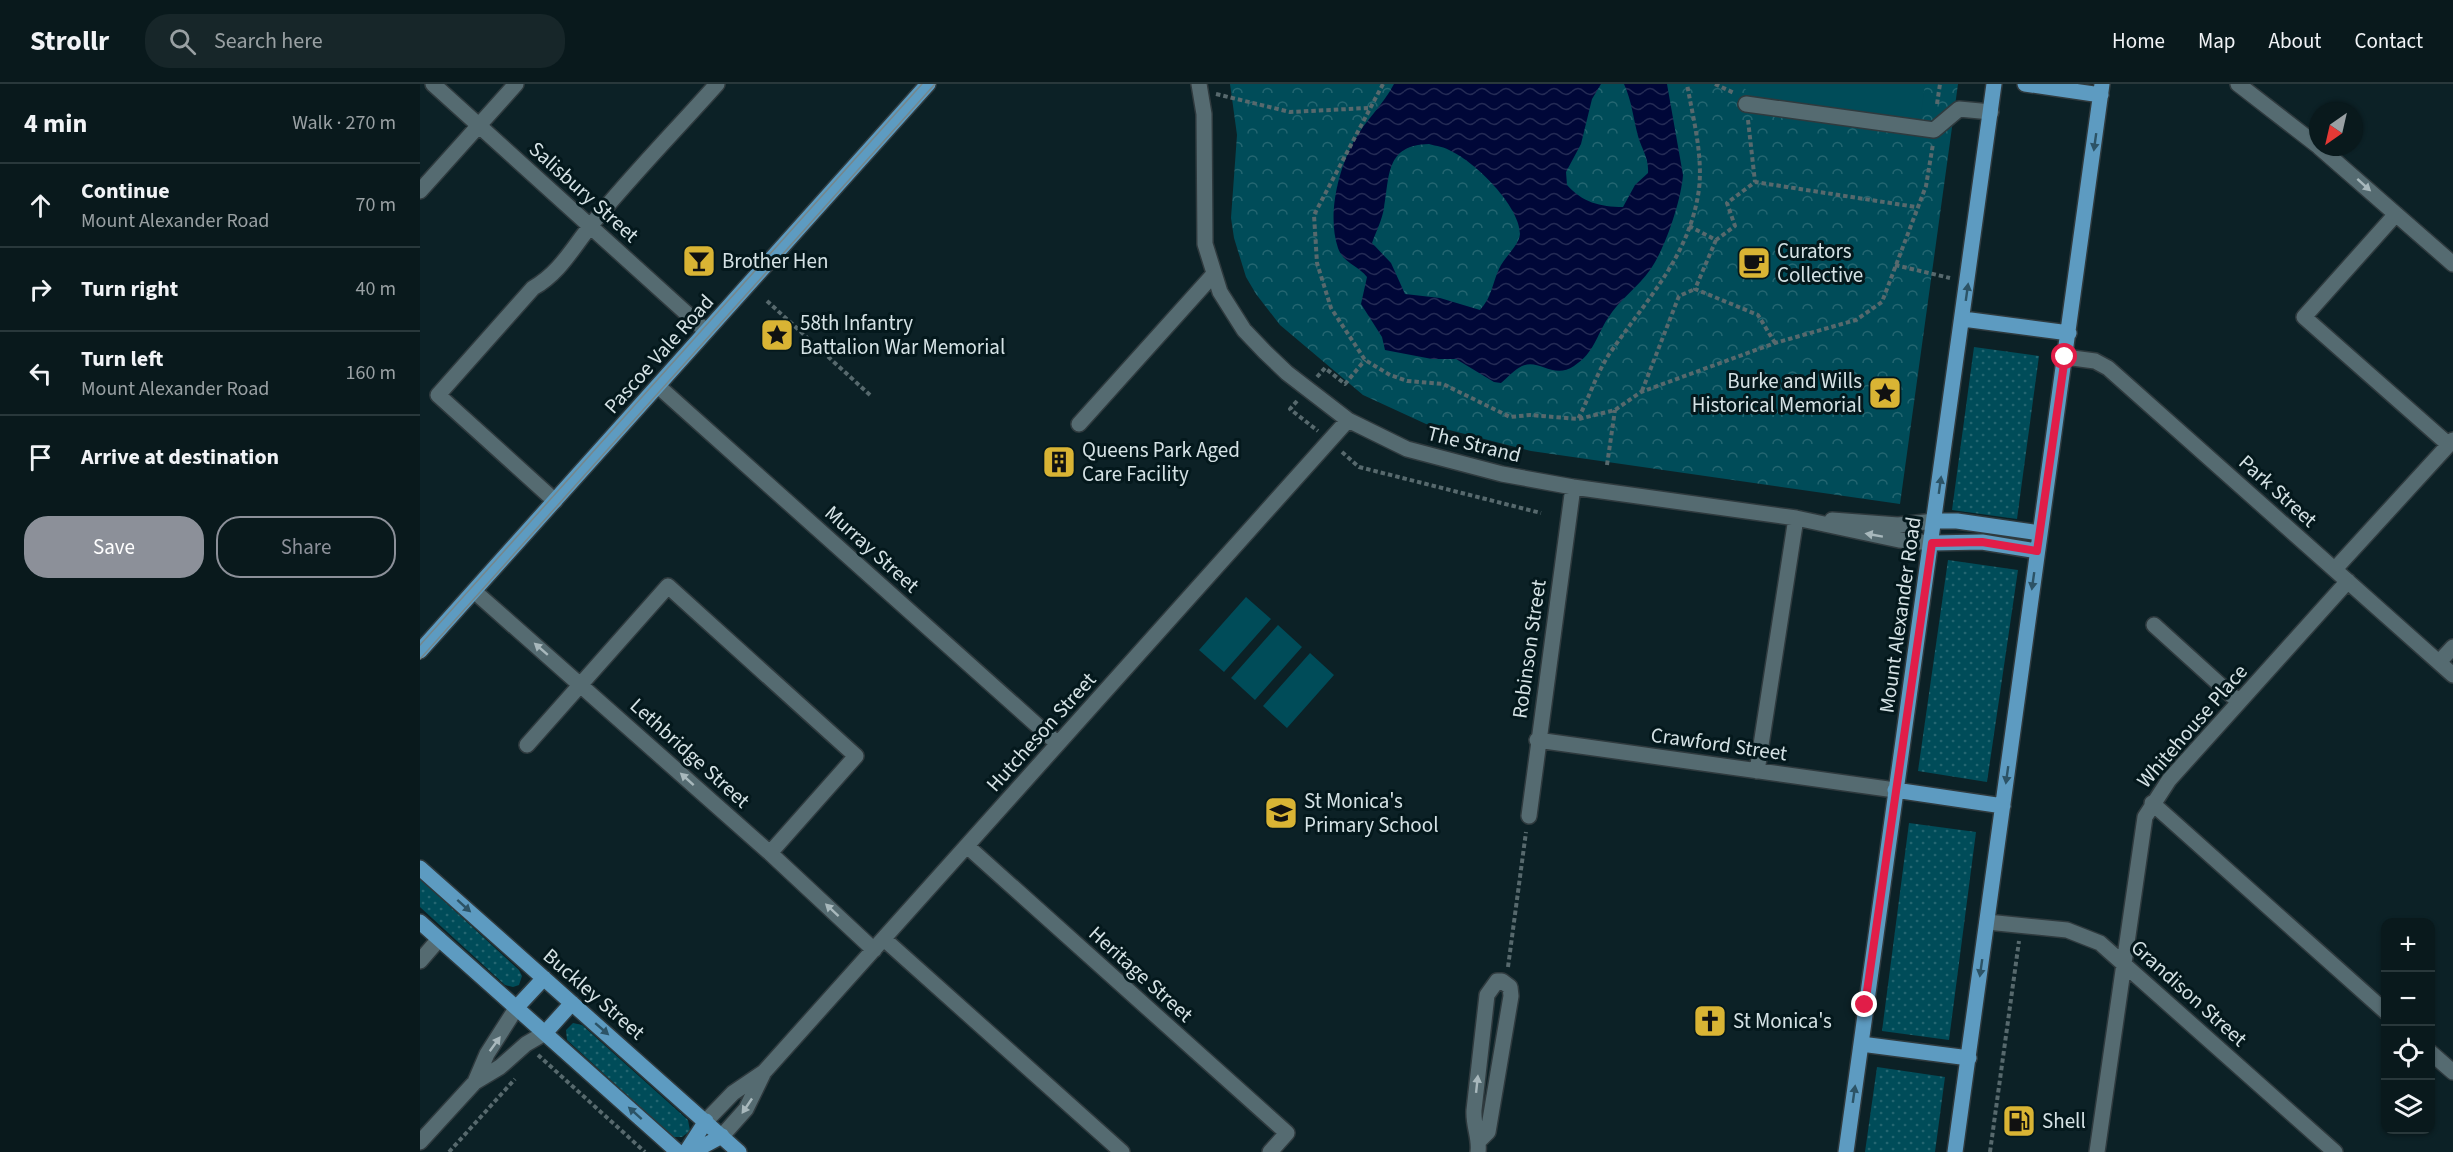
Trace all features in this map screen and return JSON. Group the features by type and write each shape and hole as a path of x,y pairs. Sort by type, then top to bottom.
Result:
{"main road":[{"name":"Pascoe Vale Road","path":"420,651 928,84"},
{"name":"Mount Alexander Road","path":"1846,1152 1994,84"},
{"path":"1955,1152 2102,89 2025,84"},
{"path":"1963,319 2069,333"},
{"path":"1935,521 1957,521 2040,533"},
{"path":"1932,543 1982,542 2037,551"},
{"path":"1895,790 2003,806"},
{"name":"Buckley Street","path":"420,868 739,1152"},
{"path":"420,922 678,1152"},
{"path":"517,1007 544,978"},
{"path":"545,1033 572,1003"},
{"path":"1861,1044 1969,1058"},
{"path":"686,1152 706,1121"},
{"path":"692,1152 722,1136"}],"street":[{"name":"Salisbury Street","path":"433,84 706,331"},
{"path":"420,192 516,84"},
{"path":"555,501 438,395 533,288 547,280 566,259 591,225 717,84"},
{"path":"2238,84 2309,138"},
{"name":"The Strand","path":"1200,87 1204,114 1204,244 1213,275 1228,309 1244,330 1287,373 1348,420 1383,439 1432,457 1502,474 1573,487 1796,518 1898,525 1935,521"},
{"path":"1746,104 1934,130 1959,109 1991,112"},
{"path":"2330,156 2453,264"},
{"path":"2335,570 2451,442 2304,317 2396,214"},
{"path":"1079,424 1213,275"},
{"name":"Park Street","path":"2065,357 2095,361 2108,368 2453,675"},
{"name":"Murray Street","path":"658,386 1058,744"},
{"name":"Hutcheson Street","path":"706,1121 733,1093 764,1072 1348,420"},
{"name":"Robinson Street","path":"1528,816 1573,487"},
{"path":"1757,771 1796,518"},
{"name":"The Strand","path":"1796,518 1889,538 1932,543"},
{"name":"Whitehouse Place","path":"2097,1152 2135,900 2145,817 2152,803 2348,581"},
{"path":"527,745 668,586 856,756 770,853"},
{"name":"Lethbridge Street","path":"474,591 770,853 1122,1152"},
{"path":"2154,625 2240,702"},
{"path":"2439,663 2453,647"},
{"name":"Crawford Street","path":"1537,740 1895,790"},
{"path":"2152,803 2381,1008"},
{"name":"Heritage Street","path":"967,846 1287,1133 1270,1152"},
{"name":"Grandison Street","path":"1987,922 2067,930 2085,935 2100,943 2335,1152"},
{"path":"420,961 439,939"},
{"path":"1497,981 1507,983 1511,996 1488,1132 1479,1146 1473,1130 1474,1110 1487,994 1497,981"},
{"path":"475,1082 488,1054 517,1007"},
{"path":"420,1142 475,1082 500,1067 526,1044 545,1033"},
{"path":"2435,1056 2453,1072"},
{"name":"Hutcheson Street","path":"722,1136 746,1109 764,1072"}],"path":[{"path":"1383,84 1314,215 1317,264 1330,308 1365,360 1407,381 1443,384 1510,417 1530,415 1578,419 1615,410 1641,392 1775,343 1856,320 1882,302 1916,207 1926,186 1940,84"},
{"path":"1578,419 1608,355 1661,286 1677,259 1689,226 1699,189 1698,146 1687,84"},
{"path":"1714,84 1745,97 1755,182"},
{"path":"1200,87 1290,112 1369,108"},
{"path":"1641,392 1679,296 1695,289 1716,240 1735,226 1727,203 1755,182 1916,207"},
{"path":"1689,226 1716,240"},
{"path":"1895,265 1968,282"},
{"path":"1695,289 1758,315 1775,343"},
{"path":"767,301 870,395"},
{"path":"1606,465 1615,410"},
{"path":"1507,983 1528,816"},
{"path":"1990,1152 2020,925"},
{"path":"529,1064 537,1055 645,1152"},
{"path":"449,1152 521,1072"}],"green space":[{"path":"1230,84 1958,84 1900,504 1531,451 1426,424 1363,395 1280,325 1246,277 1234,238 1231,218 1237,135"},
{"path":"1739,84 1925,84 1919,129 1770,108"},
{"path":"1974,347 2039,356 2017,519 1952,510"},
{"path":"1948,560 2018,570 1987,782 1918,771"},
{"path":"1246,597 1271,619 1224,672 1199,650"},
{"path":"1278,625 1302,647 1255,700 1231,678"},
{"path":"1310,653 1334,675 1287,728 1263,706"},
{"path":"1909,823 1976,832 1949,1040 1882,1031"},
{"path":"420,879 519,970 522,976 519,985 513,987 505,985 420,907"},
{"path":"573,1023 582,1025 688,1120 690,1131 682,1137 673,1137 567,1040 566,1030"},
{"path":"1877,1067 1945,1077 1935,1152 1865,1152"}],"water":[{"path":"1394,84 1601,84 1592,99 1581,144 1566,172 1567,185 1579,196 1592,202 1623,207 1635,185 1648,173 1646,158 1624,84 1667,84 1683,175 1671,224 1650,270 1612,311 1591,349 1574,366 1559,371 1528,364 1517,369 1501,383 1494,382 1456,359 1432,359 1385,350 1382,337 1361,304 1367,277 1347,261 1338,248 1334,208 1339,179 1348,153 1358,134","holes":["1429,144 1446,148 1472,165 1504,198 1518,223 1519,238 1501,265 1489,295 1480,310 1440,298 1405,294 1391,263 1372,243 1383,212 1392,164 1404,150"]}],"tram line":[{"path":"420,645 922,84"},
{"path":"420,659 935,84"}],"place":[{"name":"Brother Hen","path":"699,261"},
{"name":"Curators Collective","path":"1754,263"},
{"name":"58th Infantry Battalion War Memorial","path":"777,335"},
{"name":"Burke and Wills Historical Memorial","path":"1885,393"},
{"name":"Queens Park Aged Care Facility","path":"1059,462"},
{"name":"St Monica's Primary School","path":"1281,813"},
{"name":"St Monica's","path":"1710,1021"},
{"name":"Shell","path":"2019,1121"}],"route":[{"path":"1865,1005 1932,543 1982,542 2037,551 2065,357"}]}
